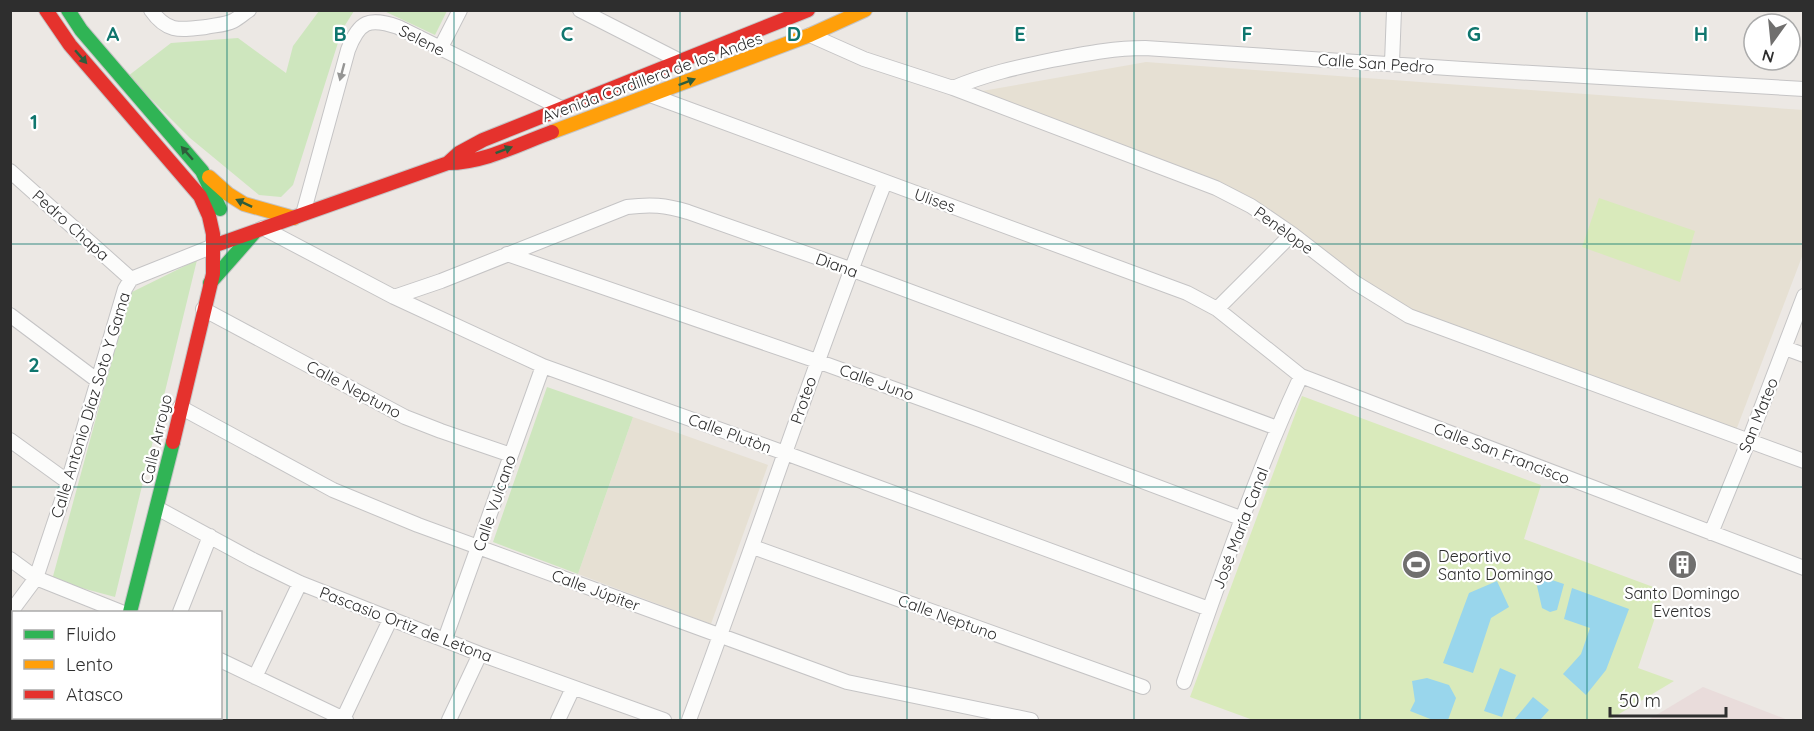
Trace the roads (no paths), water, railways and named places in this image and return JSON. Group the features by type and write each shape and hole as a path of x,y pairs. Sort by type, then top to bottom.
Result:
{"street":[{"path":"46,10 70,45 200,196 237,230 260,229"},
{"path":"68,10 81,30 202,171 228,194 244,204 298,216"},
{"path":"151,10 166,26 184,30 224,24 249,10"},
{"path":"440,49 460,10"},
{"path":"580,10 680,61"},
{"name":"Avenida Cordillera de los Andes","path":"222,243 448,163 462,163 488,156 810,35 865,10"},
{"path":"1392,63 1394,10"},
{"name":"Avenida Cordillera de los Andes","path":"448,163 459,153 483,140 808,11"},
{"name":"Selene","path":"298,216 348,50 360,27 368,22 380,22 398,27 563,109"},
{"name":"Penèlope","path":"810,35 864,59 954,88 1216,188 1251,206 1292,234 1354,282 1409,316 1803,461"},
{"name":"Calle San Pedro","path":"954,88 1003,69 1097,51 1145,48 1803,89"},
{"name":"Ulises","path":"650,95 1152,279 1187,293 1217,309"},
{"name":"Pedro Chapa","path":"10,171 131,279"},
{"path":"202,171 228,224 222,243"},
{"name":"Proteo","path":"689,720 753,547 850,269 885,182"},
{"path":"200,196 222,243"},
{"name":"Diana","path":"394,297 627,207 665,205 850,269 1277,428"},
{"path":"212,278 260,229"},
{"name":"Calle Plutòn","path":"260,229 394,297 543,366 1209,609"},
{"path":"1217,309 1292,234"},
{"name":"Calle Antonio Díaz Soto Y Gama","path":"10,613 36,578 68,482 121,299 131,279 222,243"},
{"name":"Calle Arroyo","path":"130,611 157,508 203,309 222,243"},
{"name":"Calle Juno","path":"507,254 817,361 1243,519"},
{"name":"San Mateo","path":"1711,533 1785,348 1803,296"},
{"name":"Calle Neptuno","path":"203,309 405,417 511,455"},
{"name":"Calle San Francisco","path":"1217,309 1301,376 1803,568"},
{"path":"10,315 98,381"},
{"path":"1785,348 1803,355"},
{"name":"Calle Vulcano","path":"445,639 543,366"},
{"name":"José María Canal","path":"1184,682 1277,428 1301,376"},
{"name":"Calle Júpiter","path":"180,406 333,490 418,525 847,682 1031,720"},
{"path":"10,440 68,482"},
{"name":"Pascasio Ortiz de Letona","path":"157,508 300,583 480,654 664,720"},
{"path":"180,611 210,536"},
{"name":"Calle Neptuno","path":"753,547 1143,687"},
{"path":"10,559 36,578 118,611"},
{"path":"255,677 300,583"},
{"path":"222,661 345,720 392,618"},
{"path":"449,720 480,654"},
{"path":"558,720 573,688"}],"water":[{"path":"1540,576 1564,584 1557,610 1550,612 1542,608 1537,586"},
{"path":"1497,581 1509,607 1491,618 1473,673 1443,663 1469,593"},
{"path":"1572,588 1629,609 1606,670 1586,695 1563,674 1581,654 1590,628 1564,619"},
{"path":"1500,668 1516,675 1502,717 1484,711"},
{"path":"1427,678 1449,685 1456,698 1448,720 1433,720 1410,711 1415,701 1412,681"},
{"path":"1533,697 1549,710 1540,720 1514,720"}],"place":[{"name":"Deportivo Santo Domingo","path":"1417,565"},
{"name":"Santo Domingo Eventos","path":"1682,565"}]}
